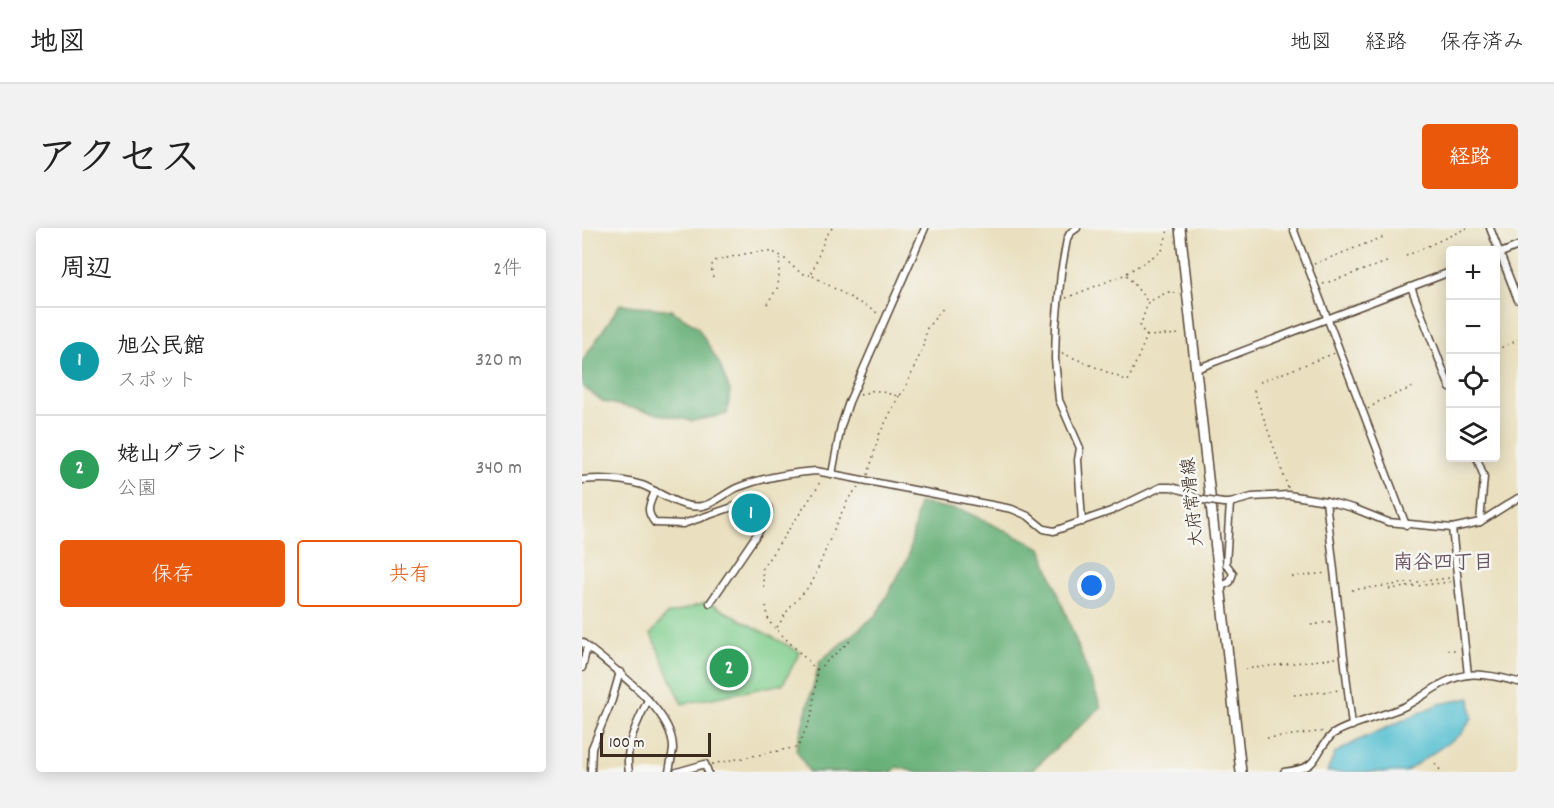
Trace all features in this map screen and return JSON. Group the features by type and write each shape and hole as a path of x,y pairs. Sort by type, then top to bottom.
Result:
{"main road":[{"name":"大府常滑線","path":"1180,228 1241,772"}],"street":[{"path":"832,474 841,426 851,395 925,228"},
{"path":"1077,228 1070,233 1067,239 1058,299 1055,351 1059,400 1080,448 1078,460 1082,522"},
{"path":"1293,228 1406,525"},
{"path":"1490,228 1495,246"},
{"path":"1500,253 1518,246"},
{"path":"1500,261 1518,300"},
{"path":"1196,369 1446,274"},
{"path":"1411,287 1446,378"},
{"path":"1478,462 1484,477 1480,522"},
{"path":"582,480 617,480 643,486 690,506 703,506 738,487 754,482 784,474 821,472 1012,509 1028,516 1044,529 1054,531 1111,512 1161,487 1185,491 1197,499 1226,503 1252,497 1288,495 1353,508 1388,522 1452,528 1480,522 1516,502"},
{"path":"655,491 649,506 649,515 655,523 683,524 756,499 768,505 770,511 768,518 710,603"},
{"path":"1326,501 1352,726"},
{"path":"1220,587 1230,582 1233,573 1226,564 1226,503"},
{"path":"1452,528 1468,675"},
{"path":"582,668 585,645"},
{"path":"585,645 620,672 648,700 668,730 673,748 669,772"},
{"path":"591,772 592,748 612,700 620,672"},
{"path":"1284,772 1311,765 1333,734 1402,707 1430,689 1468,675 1518,682"},
{"path":"629,772 627,763 629,743 648,700"},
{"path":"676,772 707,769"}],"path":[{"path":"811,275 825,238 832,228"},
{"path":"1406,256 1467,228"},
{"path":"1058,299 1072,297 1126,274 1162,251 1170,229 1178,243 1182,244"},
{"path":"1308,266 1383,237"},
{"path":"713,277 711,267 714,261 773,252 799,272 811,275 885,318"},
{"path":"767,304 778,287 780,256"},
{"path":"1316,287 1390,261"},
{"path":"1126,274 1148,303"},
{"path":"1147,336 1140,327 1148,303 1168,292 1188,295"},
{"path":"776,629 788,610 812,583 849,498 865,479 876,442 899,396 903,393 922,350 927,328 944,307"},
{"path":"1147,336 1182,334"},
{"path":"1055,351 1128,381 1147,336"},
{"path":"1500,348 1518,340"},
{"path":"1260,382 1341,351"},
{"path":"1364,411 1381,400 1416,386"},
{"path":"851,395 856,396 874,390 899,396"},
{"path":"1254,390 1288,495"},
{"path":"764,587 763,567 818,487 821,472"},
{"path":"1293,577 1334,572"},
{"path":"1389,589 1457,579"},
{"path":"1352,590 1457,579"},
{"path":"766,606 769,622 818,670"},
{"path":"1311,625 1340,621"},
{"path":"707,769 798,747 812,714 818,670 850,641"},
{"path":"1245,669 1344,657"},
{"path":"1294,695 1348,689"},
{"path":"1267,738 1327,731 1333,734"},
{"path":"1435,764 1442,772"}],"green space":[{"path":"620,304 671,310 697,326 719,363 730,391 727,414 692,421 604,402 582,386 582,362"},
{"path":"919,503 964,511 1041,548 1101,707 1033,769 1020,772 915,772 897,767 892,772 809,772 796,749 820,661 876,615 908,558"},
{"path":"708,602 800,652 783,684 682,704 651,634 666,615"}],"water":[{"path":"1470,698 1472,718 1461,734 1405,772 1327,772 1335,753 1359,740 1439,704"}],"building":[{"path":"759,505 763,516 754,526 752,523 745,525 739,510"}],"place":[{"name":"旭公民館","path":"751,513"},
{"name":"姥山グランド","path":"729,668"}],"district":[{"name":"南谷四丁目","path":"1443,564"}]}
